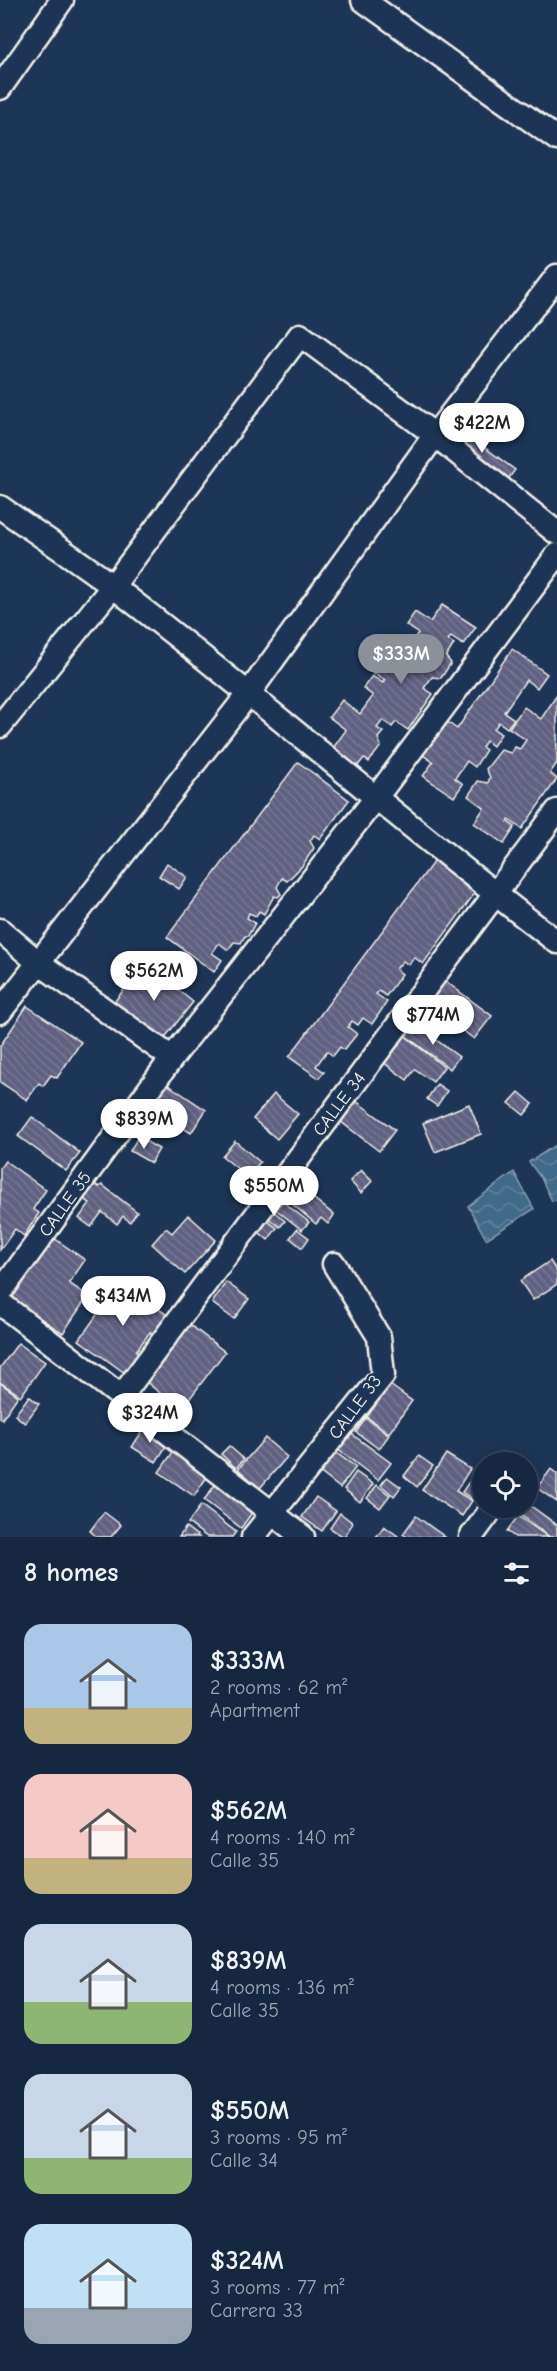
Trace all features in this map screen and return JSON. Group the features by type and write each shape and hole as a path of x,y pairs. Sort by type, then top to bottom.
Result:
{"street":[{"path":"0,88 62,0"},
{"path":"363,0 557,138"},
{"path":"0,1012 249,693 435,435 557,276"},
{"path":"0,726 113,586 300,334 435,435 557,533"},
{"path":"0,507 113,586 249,693 375,799 557,942"},
{"name":"CALLE 35","path":"0,1293 172,1058 375,799 557,555"},
{"name":"CALLE 34","path":"121,1397 557,811"},
{"path":"0,930 39,963 172,1058"},
{"name":"CALLE 33","path":"253,1537 383,1375 379,1337 334,1264"},
{"path":"0,1303 303,1537"},
{"path":"471,1537 485,1518"}],"water":[{"path":"557,1144 557,1200 552,1201 541,1178 529,1162"},
{"path":"514,1172 534,1209 486,1239 468,1206"}],"building":[{"path":"457,427 515,470 506,482 448,438"},
{"path":"442,605 476,627 463,645 451,637 448,640 454,644 446,657 451,663 441,678 432,677 424,688 433,694 408,730 396,722 392,727 383,720 377,728 383,732 378,738 381,746 369,762 364,758 357,767 333,748 346,730 329,717 342,700 360,714 373,696 363,688 372,676 383,683 385,680 372,672 379,662 383,666 386,662 394,667 418,633 406,625 415,612 430,622"},
{"path":"512,649 547,674 537,688 526,680 504,712 514,719 507,728 499,722 494,729 501,734 493,746 486,741 482,747 486,750 475,767 467,761 455,778 463,784 454,797 423,776 433,762 423,755 447,722 457,729"},
{"path":"557,695 557,763 550,773 557,779 522,829 509,820 508,822 515,827 504,844 474,823 484,808 468,796 478,781 488,783 490,777 486,769 501,750 511,753 515,747 520,749 526,740 509,728 524,707 541,719"},
{"path":"298,762 349,800 320,839 314,835 310,841 314,848 302,866 287,881 282,878 277,887 281,894 278,897 274,896 264,914 259,911 256,916 249,913 247,918 255,923 248,936 245,936 241,943 234,942 228,950 219,943 212,953 222,960 214,972 167,937"},
{"path":"434,861 475,893 423,964 414,957 409,965 403,961 396,969 402,974 386,996 379,991 376,994 387,1002 372,1024 363,1018 358,1025 352,1021 348,1027 357,1034 344,1050 340,1047 333,1056 327,1051 316,1066 324,1072 319,1078 289,1057"},
{"path":"167,863 187,877 179,889 159,876"},
{"path":"145,963 193,1002 163,1040 114,1002"},
{"path":"445,981 492,1016 474,1039 428,1004"},
{"path":"27,1006 81,1042 57,1078 51,1075 43,1086 39,1083 27,1100 0,1082 0,1046"},
{"path":"415,1024 459,1057 450,1069 406,1036"},
{"path":"404,1035 444,1067 433,1082 415,1069 407,1080 383,1062"},
{"path":"167,1084 206,1110 191,1133 180,1126 187,1116 182,1112 175,1122 152,1106"},
{"path":"437,1084 447,1091 437,1106 427,1099"},
{"path":"519,1092 533,1104 524,1115 509,1103"},
{"path":"274,1094 298,1114 277,1139 253,1119"},
{"path":"356,1101 395,1130 379,1151 340,1121"},
{"path":"469,1104 481,1134 435,1152 423,1123"},
{"path":"32,1117 80,1153 66,1171 18,1136"},
{"path":"138,1137 159,1149 151,1163 130,1151"},
{"path":"235,1141 260,1162 248,1177 222,1156"},
{"path":"5,1161 46,1190 33,1209 39,1213 24,1236 15,1229 0,1250 0,1168"},
{"path":"361,1170 372,1181 361,1193 350,1181"},
{"path":"95,1184 99,1187 102,1185 137,1212 130,1222 123,1216 117,1224 102,1212 91,1227 79,1218 90,1203 84,1199"},
{"path":"297,1185 334,1215 328,1224 321,1218 316,1224 286,1199"},
{"path":"274,1195 309,1222 302,1230 268,1203"},
{"path":"269,1207 285,1221 280,1227 263,1214"},
{"path":"188,1215 216,1240 185,1274 152,1244 166,1228 172,1233"},
{"path":"264,1218 277,1228 268,1240 255,1229"},
{"path":"297,1229 309,1238 302,1248 290,1238"},
{"path":"51,1236 85,1260 69,1283 88,1296 63,1333 8,1298"},
{"path":"550,1261 557,1272 557,1284 533,1300 520,1281"},
{"path":"121,1281 167,1315 154,1334 150,1332 136,1351 140,1354 125,1373 79,1340"},
{"path":"226,1282 249,1299 234,1319 212,1303"},
{"path":"189,1324 225,1352 181,1410 145,1381"},
{"path":"18,1343 45,1362 21,1396 0,1382 0,1368"},
{"path":"0,1383 18,1396 2,1419 0,1417"},
{"path":"390,1385 412,1401 389,1433 367,1417"},
{"path":"29,1396 39,1404 25,1423 15,1415"},
{"path":"366,1418 389,1435 379,1449 356,1432"},
{"path":"145,1427 169,1442 156,1462 132,1447"},
{"path":"349,1432 391,1463 378,1480 337,1449"},
{"path":"265,1438 287,1457 260,1488 238,1469"},
{"path":"229,1446 244,1459 236,1468 221,1454"},
{"path":"332,1450 356,1467 340,1488 317,1470"},
{"path":"173,1452 207,1477 194,1496 159,1472"},
{"path":"446,1454 470,1469 456,1491 472,1501 462,1516 422,1490"},
{"path":"419,1456 433,1466 417,1487 404,1476"},
{"path":"551,1469 557,1474 557,1502 538,1489"},
{"path":"356,1472 373,1484 360,1502 344,1489"},
{"path":"387,1477 401,1487 394,1496 381,1485"},
{"path":"472,1478 472,1499 462,1492"},
{"path":"217,1482 254,1510 241,1528 204,1500"},
{"path":"377,1485 390,1495 380,1508 367,1498"},
{"path":"316,1497 336,1511 322,1531 302,1517"},
{"path":"201,1505 236,1532 232,1537 207,1537 188,1523"},
{"path":"538,1511 557,1525 557,1537 550,1537 524,1518 538,1518"},
{"path":"104,1512 121,1525 111,1537 97,1537 90,1531"},
{"path":"340,1513 353,1523 344,1537 330,1528"},
{"path":"416,1516 445,1537 407,1537 403,1534"},
{"path":"517,1518 521,1518 548,1537 515,1537 507,1531"},
{"path":"384,1526 398,1536 376,1537"},
{"path":"186,1527 199,1537 179,1537"}]}
